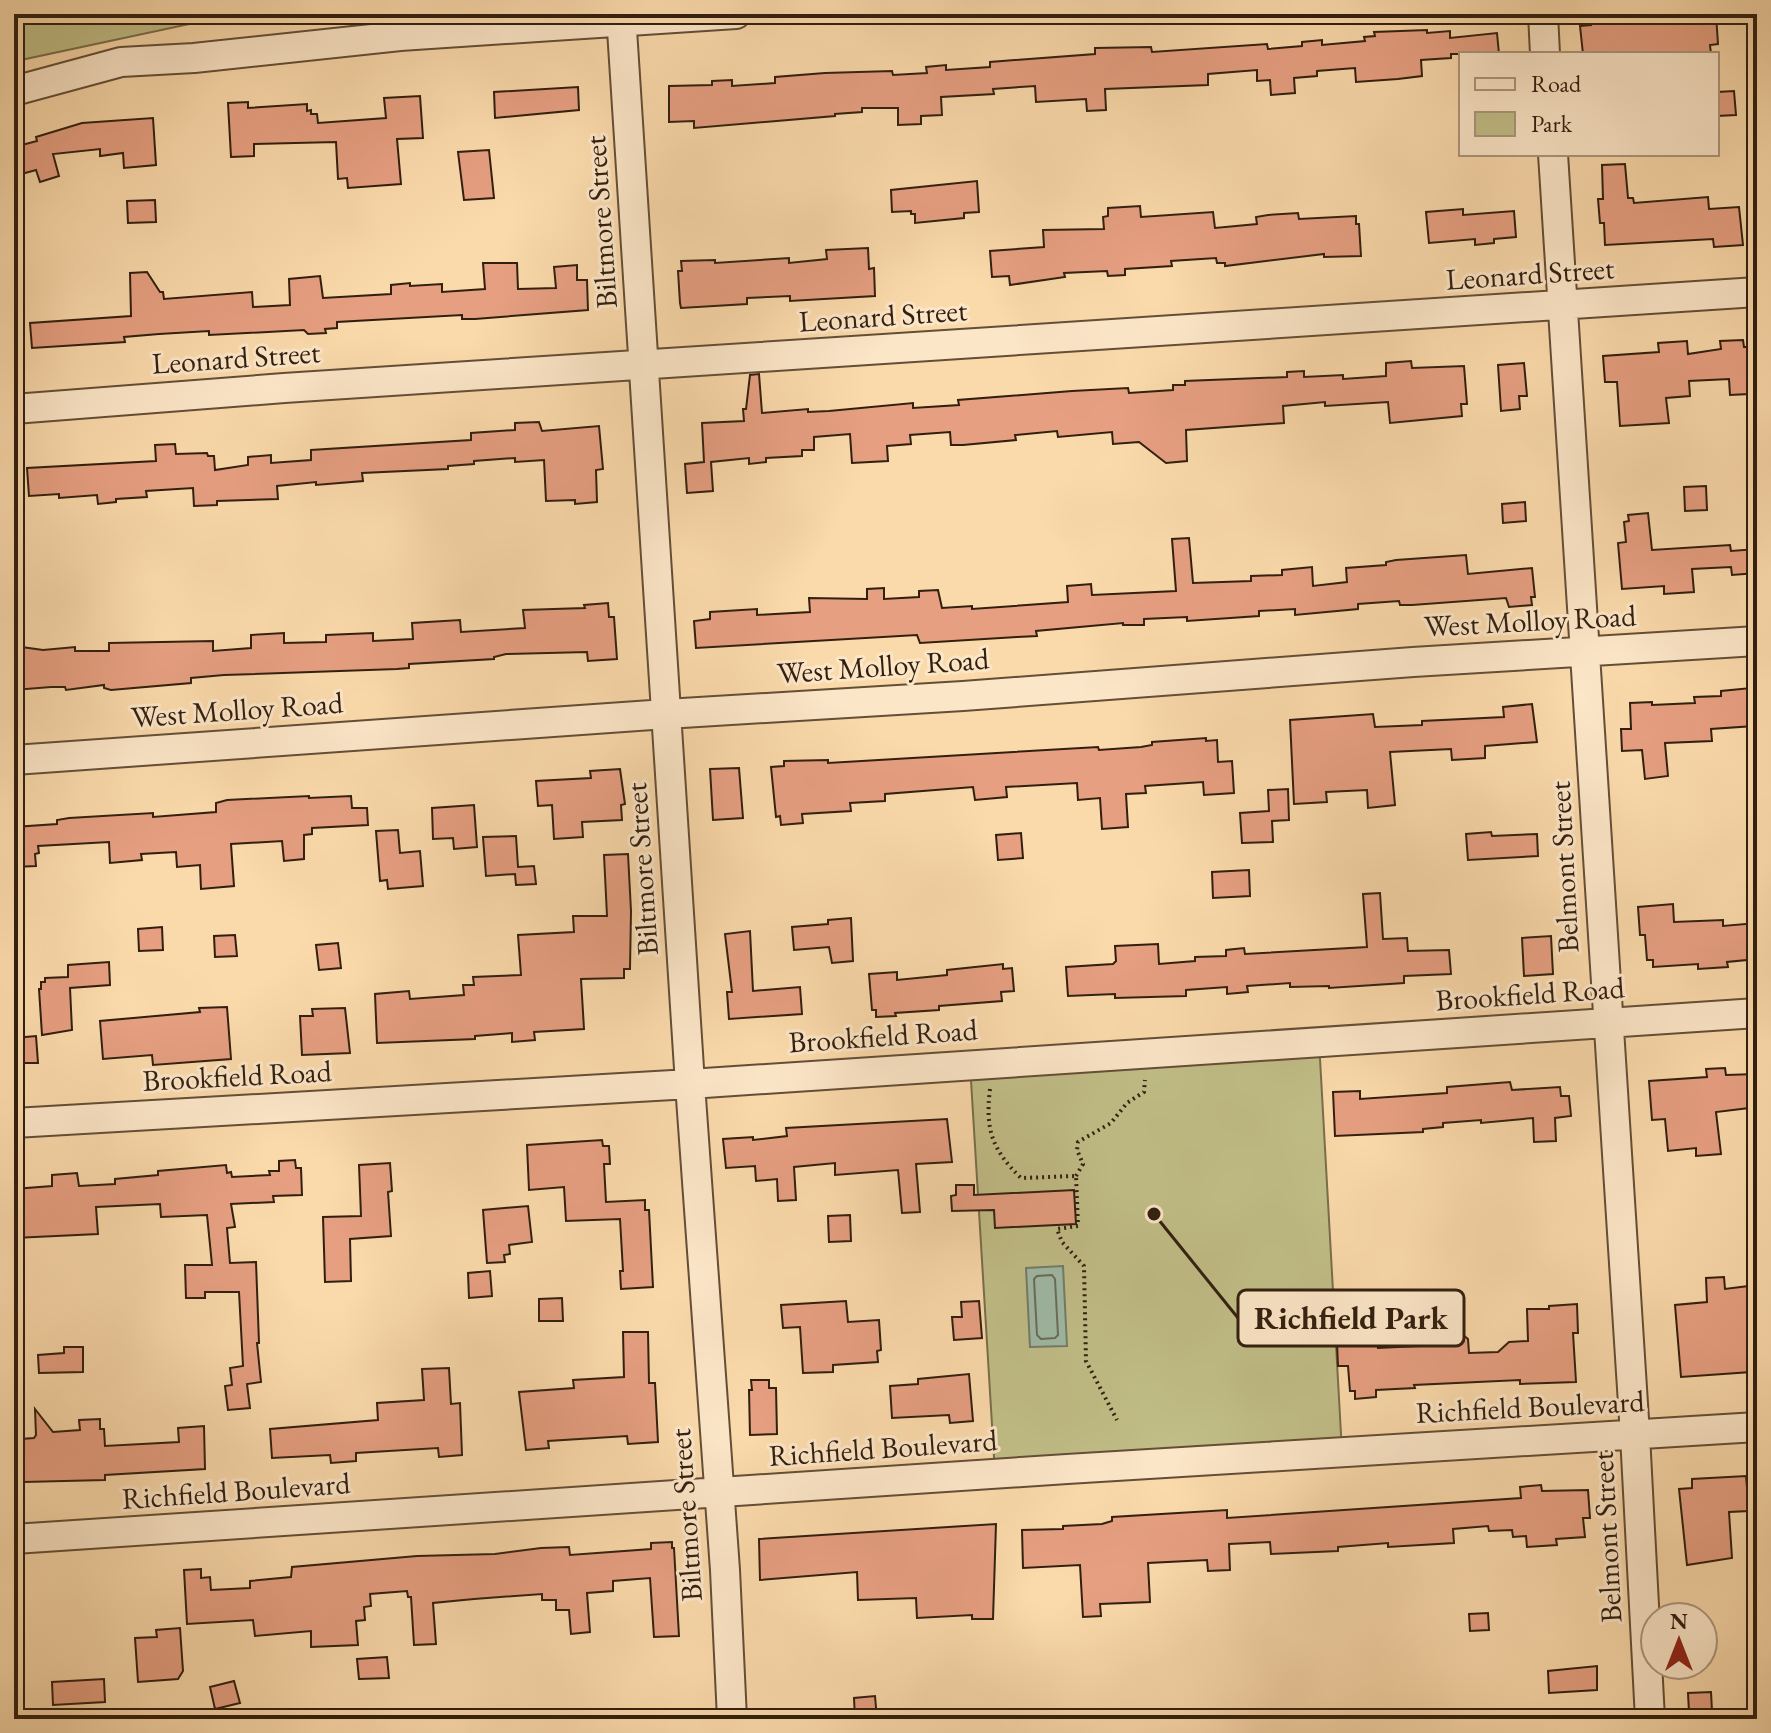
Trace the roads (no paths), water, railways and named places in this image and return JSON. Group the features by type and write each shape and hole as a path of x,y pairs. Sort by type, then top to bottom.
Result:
{"street":[{"path":"14,91 121,62 194,58 400,36 621,18 736,14"},
{"path":"1543,14 1545,52"},
{"name":"Biltmore Street","path":"621,18 732,1719"},
{"name":"Belmont Street","path":"1553,156 1635,1435 1650,1719"},
{"name":"Leonard Street","path":"14,409 284,388 1757,292"},
{"name":"West Molloy Road","path":"14,760 963,696 1398,663 1757,641"},
{"name":"Brookfield Road","path":"14,1123 690,1084 1757,1013"},
{"name":"Richfield Boulevard","path":"14,1539 1757,1427"}],"water":[{"path":"1063,1266 1067,1346 1030,1347 1026,1268"}],"place":[{"name":"Richfield Park","path":"1154,1214"}]}
